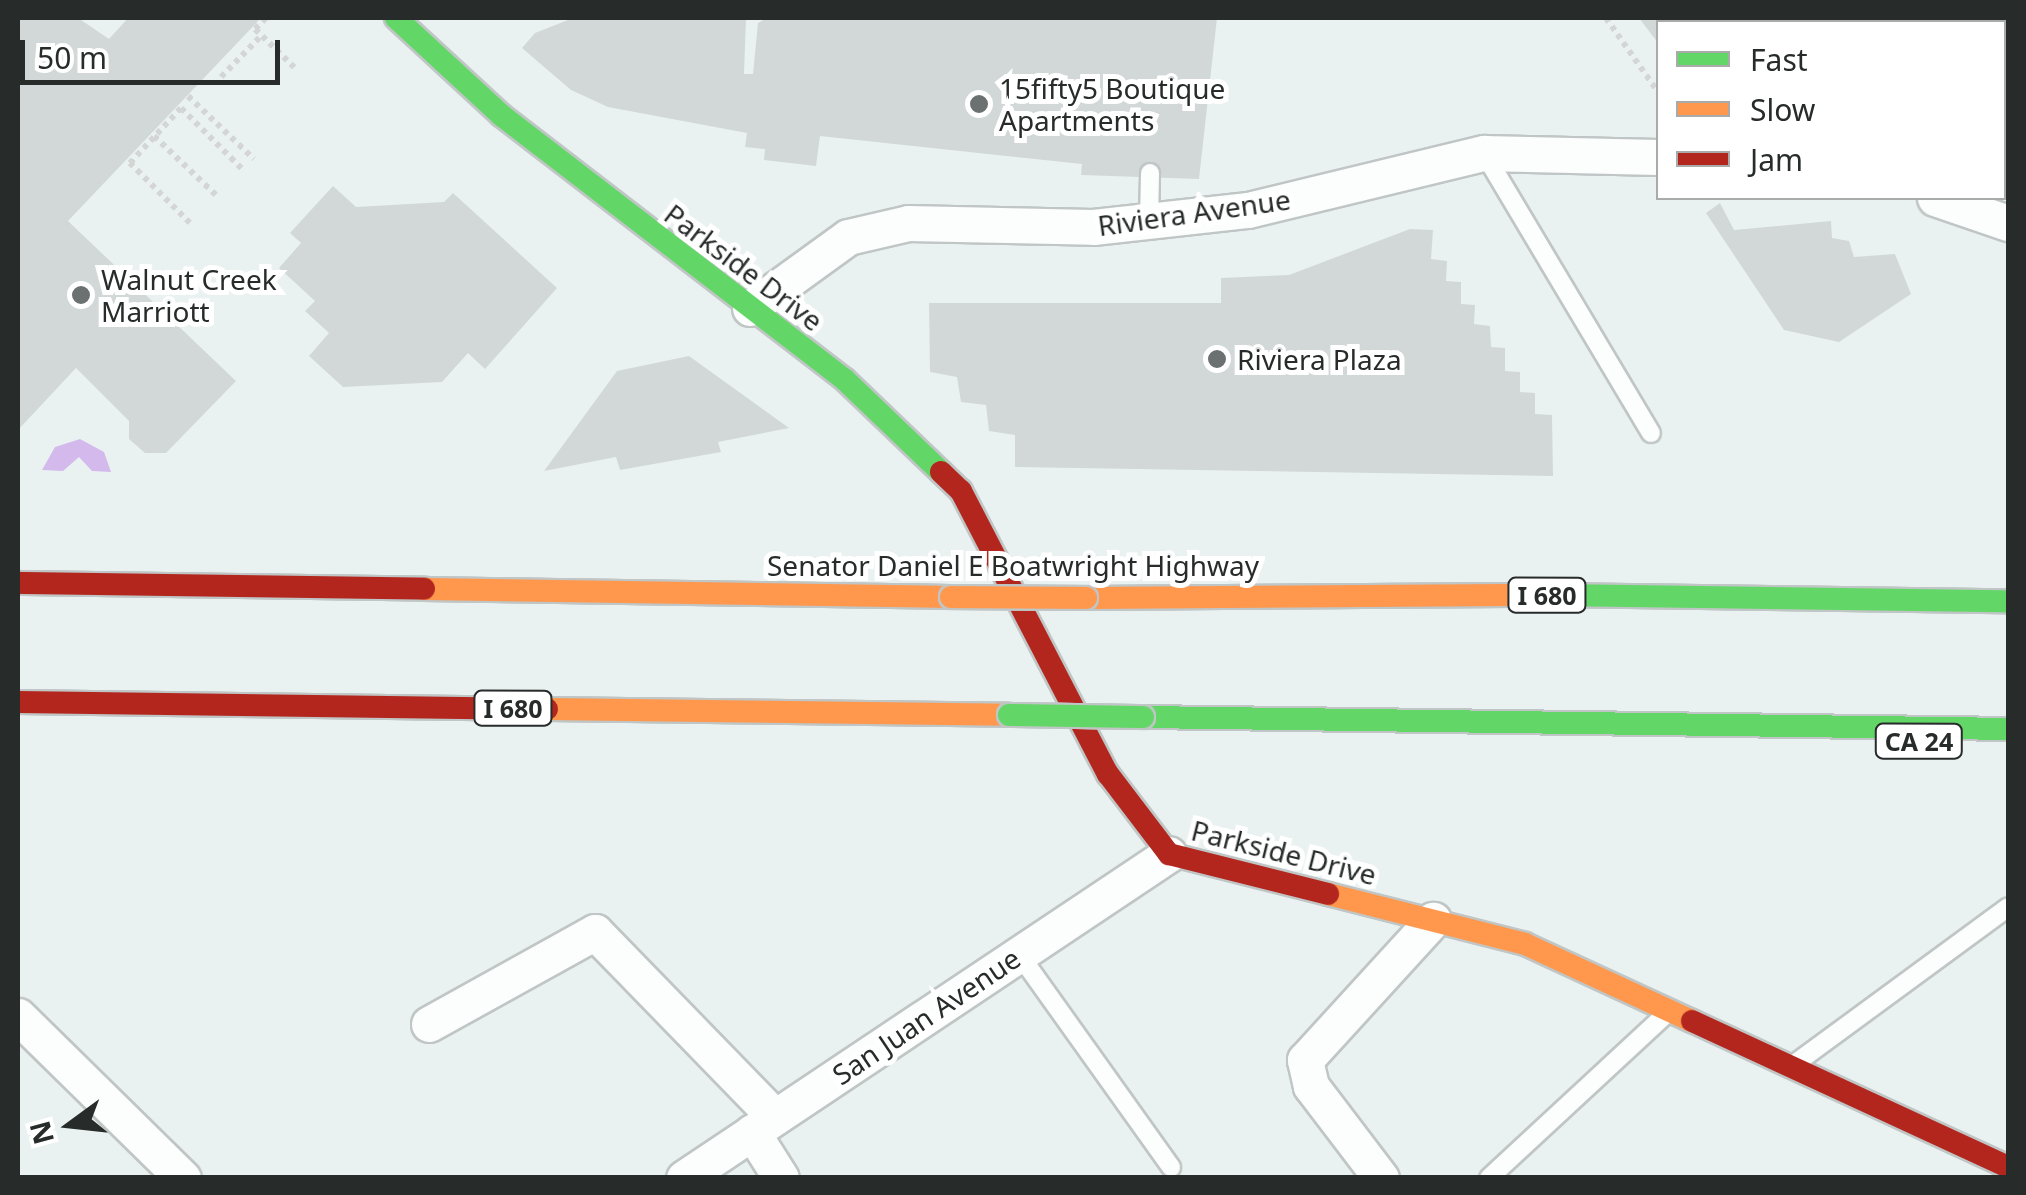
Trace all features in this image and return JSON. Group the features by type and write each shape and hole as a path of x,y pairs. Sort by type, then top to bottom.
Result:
{"main road":[{"name":"Parkside Drive","path":"396,18 423,27 501,115 844,379 961,492 1108,774 1168,854 1525,944 2008,1166"},
{"name":"Senator Daniel E Boatwright Highway","path":"18,584 951,597 1402,593 2008,601"},
{"name":"I 680","path":"18,702 2008,729"},
{"name":"CA 24","path":"1829,727 2008,755"}],"street":[{"name":"Riviera Avenue","path":"750,308 848,238 908,223 1150,221 1248,210 1484,153 1656,156"},
{"path":"1941,200 2008,223"},
{"name":"San Juan Avenue","path":"684,1178 1168,854"},
{"path":"1382,1178 1312,1086 1304,1060 1433,920"},
{"path":"430,1024 595,932 764,1124 781,1178"},
{"path":"18,1016 183,1178"}],"lane":[{"path":"1484,153 1651,433"},
{"path":"1150,173 1150,221"},
{"path":"1791,1067 2008,907"},
{"path":"1019,954 1171,1166"},
{"path":"1488,1178 1670,1010"}],"path":[{"path":"266,18 254,29 295,68"},
{"path":"1606,18 1656,89"},
{"path":"222,77 261,36"},
{"path":"188,96 254,159"},
{"path":"190,223 130,163 180,108 244,170"},
{"path":"154,136 217,196"}],"shaded area":[{"path":"80,439 104,452 111,472 92,471 79,457 63,471 42,470 55,447"}],"building":[{"name":"Walnut Creek Marriott","path":"18,18 78,18 109,39 128,18 259,20 68,221 236,381 166,453 145,453 129,439 129,421 76,368 18,430"},
{"name":"15fifty5 Boutique Apartments","path":"573,18 746,18 744,74 753,74 758,23 767,18 1217,18 1199,179 1081,175 1082,164 820,136 816,166 764,160 765,149 745,147 747,133 608,107 571,90 522,48 535,33"},
{"path":"1639,18 1877,18 1656,20 1656,40"},
{"path":"1953,18 2008,18 2008,47 2006,20"},
{"path":"2008,67 2008,149 2006,148"},
{"path":"333,186 356,207 444,202 453,193 557,288 485,369 468,353 442,382 343,387 309,356 329,333 305,311 315,301 279,268 301,243 290,233"},
{"path":"1720,203 1734,230 1831,221 1832,238 1849,241 1854,257 1895,254 1911,294 1839,342 1784,330 1706,213"},
{"name":"Riviera Plaza","path":"1410,229 1433,230 1431,259 1447,261 1446,281 1461,282 1461,304 1475,305 1474,324 1490,326 1491,347 1505,348 1505,371 1520,372 1520,392 1535,393 1535,414 1552,415 1553,476 1015,467 1015,435 989,431 986,405 961,402 957,377 930,372 929,303 1221,303 1221,278 1289,275"},
{"path":"689,356 789,428 718,442 721,452 620,470 616,457 544,471 617,371"}],"traffic: fast":[{"path":"396,18 501,115 844,379 941,472"},
{"path":"1551,595 2008,601"},
{"path":"1009,715 1143,717"},
{"path":"1143,717 2008,729"}],"traffic: slow":[{"path":"424,589 951,597"},
{"path":"1086,598 1551,595"},
{"path":"951,597 1086,598"},
{"path":"547,709 1009,715"},
{"path":"1328,894 1525,944 1692,1021"}],"traffic: jam":[{"path":"941,472 961,491 1108,774 1169,854 1328,894"},
{"path":"18,583 424,589"},
{"path":"18,702 547,709"},
{"path":"1692,1021 2008,1167"}],"place":[{"name":"15fifty5 Boutique Apartments","path":"979,104"},
{"name":"Walnut Creek Marriott","path":"81,295"},
{"name":"Riviera Plaza","path":"1217,359"}]}
